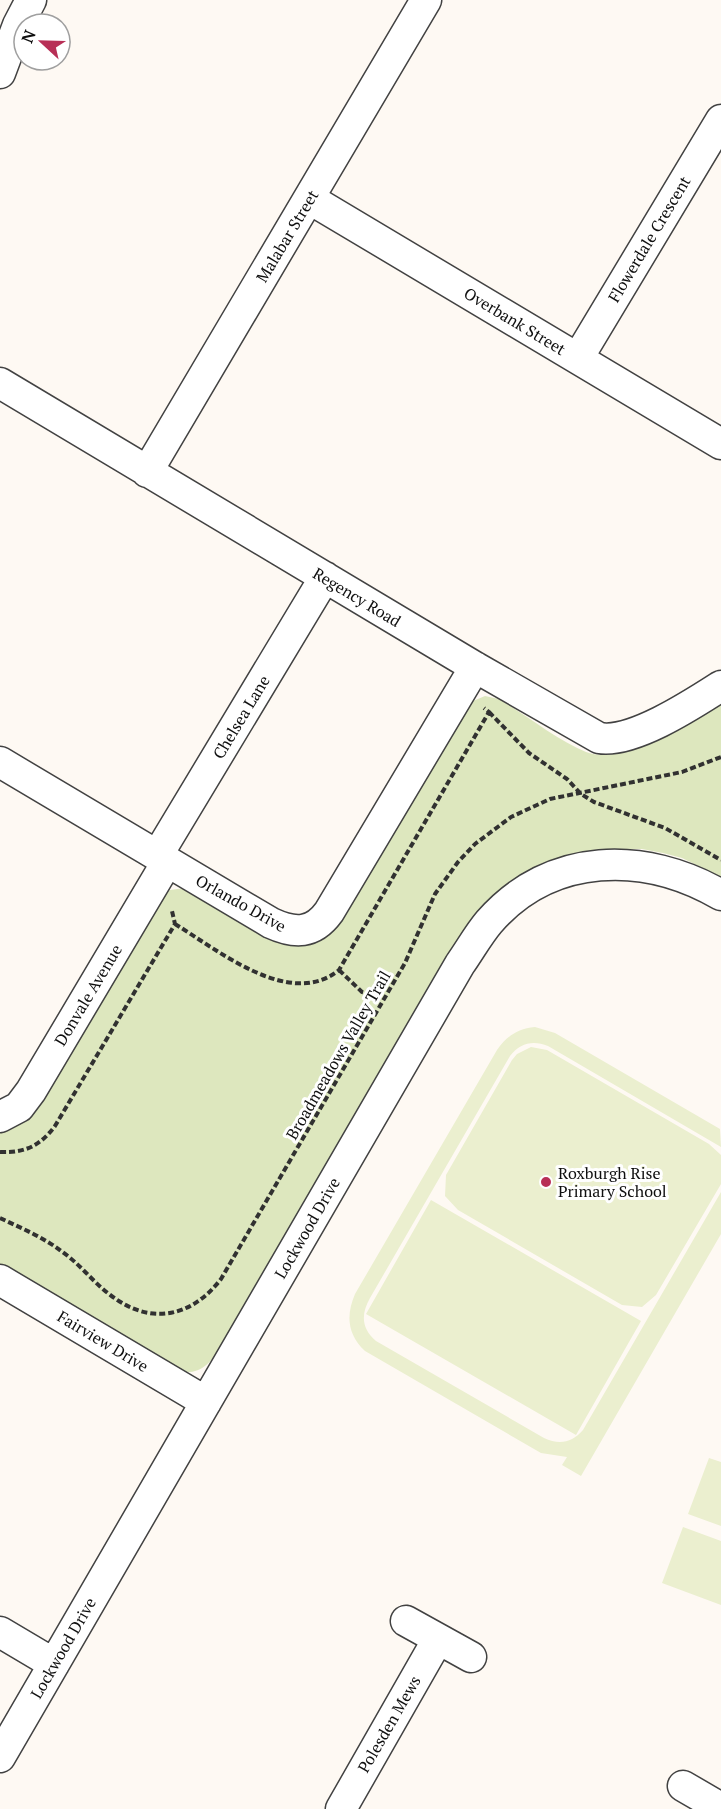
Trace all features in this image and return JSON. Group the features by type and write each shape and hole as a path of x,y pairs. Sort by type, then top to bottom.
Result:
{"street":[{"name":"Malabar Street","path":"147,472 426,0"},
{"path":"0,73 18,6"},
{"name":"Flowerdale Crescent","path":"578,358 721,120"},
{"name":"Overbank Street","path":"309,199 721,444"},
{"name":"Regency Road","path":"0,383 586,732 607,740 624,737 678,711 721,686"},
{"name":"Chelsea Lane","path":"162,859 325,577"},
{"name":"Orlando Drive","path":"0,762 283,928 293,931 314,928 329,912 475,667"},
{"name":"Donvale Avenue","path":"0,1117 19,1107 31,1091 150,890 162,859"},
{"name":"Lockwood Drive","path":"0,1756 460,964 489,922 502,909 549,879 586,867 644,865 664,869 696,880 721,895"},
{"name":"Fairview Drive","path":"0,1280 206,1402"},
{"path":"406,1621 471,1657"},
{"path":"0,1632 54,1664"},
{"name":"Polesden Mews","path":"341,1809 438,1639"},
{"path":"683,1786 716,1807"}],"path":[{"path":"489,712 529,753 567,779 581,794 594,802 665,828 721,860"},
{"name":"Broadmeadows Valley Trail","path":"0,1218 59,1249 123,1305 151,1313 165,1314 186,1310 201,1301 222,1279 385,998 405,963 435,894 458,862 475,844 504,822 550,799 682,772 721,757"},
{"path":"0,1152 29,1149 38,1144 55,1126 175,924 168,904 150,890"},
{"path":"339,970 362,992 385,998"}],"green space":[{"path":"485,696 499,699 575,747 601,755 637,748 674,730 721,702 721,877 682,858 663,853 642,849 600,849 554,861 468,925 221,1347 213,1359 198,1370 178,1371 0,1267 0,1132 22,1123 29,1115 161,897 170,890 185,888 285,942 301,945 323,938 463,713 473,701"},
{"path":"535,1027 555,1033 720,1129 721,1147 548,1046 532,1043 522,1046 510,1056 370,1298 365,1310 364,1321 367,1331 376,1341 544,1438 555,1442 570,1440 583,1430 721,1192 721,1234 581,1476 562,1465 567,1457 541,1453 365,1351 355,1338 349,1317 355,1294 497,1050 513,1034"},
{"path":"531,1047 547,1050 709,1144 721,1155 721,1184 656,1295 642,1307 622,1305 458,1210 445,1196 446,1175 512,1060 517,1054"},
{"path":"431,1200 641,1321 576,1435 366,1314"},
{"path":"709,1458 721,1462 721,1526 688,1514"},
{"path":"683,1527 721,1541 721,1605 662,1583"}],"place":[{"name":"Roxburgh Rise Primary School","path":"546,1182"}]}
